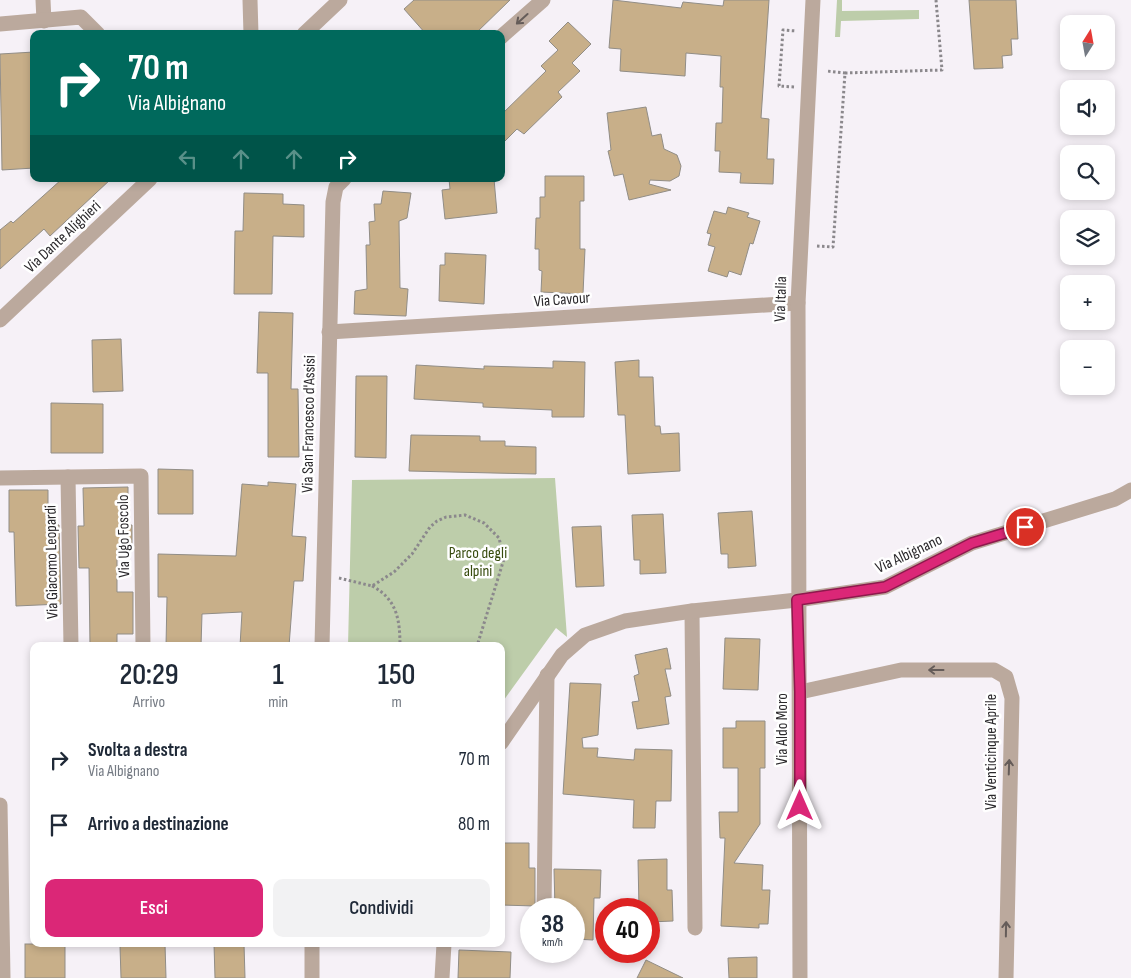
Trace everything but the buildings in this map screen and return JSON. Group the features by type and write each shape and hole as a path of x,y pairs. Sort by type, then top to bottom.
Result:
{"street":[{"path":"43,0 44,21"},
{"path":"250,0 251,30"},
{"path":"308,30 340,0"},
{"path":"505,33 543,0"},
{"name":"Via Italia","path":"797,600 798,303 813,0"},
{"path":"0,24 81,17 94,30"},
{"name":"Via Dante Alighieri","path":"0,320 147,182"},
{"name":"Via San Francesco d'Assisi","path":"322,642 333,202 336,187 341,182"},
{"name":"Via Cavour","path":"329,332 798,303"},
{"name":"Via Ugo Foscolo","path":"0,478 141,476 143,642"},
{"name":"Via Giacomo Leopardi","path":"68,477 71,642"},
{"name":"Via Albignano","path":"505,737 562,655 585,635 625,621 885,587 972,543 1114,499 1131,490"},
{"name":"Via Aldo Moro","path":"797,600 800,692 800,978"},
{"path":"692,611 695,928"},
{"name":"Via Venticinque Aprile","path":"800,692 901,670 994,670 1006,677 1012,698 1006,978"},
{"path":"544,898 547,675"},
{"path":"0,805 3,978"},
{"path":"312,947 312,978"},
{"path":"442,978 444,947"}],"path":[{"path":"824,71 845,73 942,70 936,0"},
{"path":"815,254 816,246 833,247 845,73"},
{"path":"372,586 394,572 412,554 430,527 438,521 446,517 466,515 484,523 499,538 504,559 478,642"},
{"path":"350,579 372,586 385,594 395,608 400,642"}],"green space":[{"path":"837,0 842,0 842,11 919,10 919,19 841,21 840,37 835,37"},
{"name":"Parco degli alpini","path":"555,478 567,637 556,628 505,698 505,642 348,642 352,480"}],"route":[{"path":"800,806 800,692 797,600 885,587 972,543 1025,527"}]}
